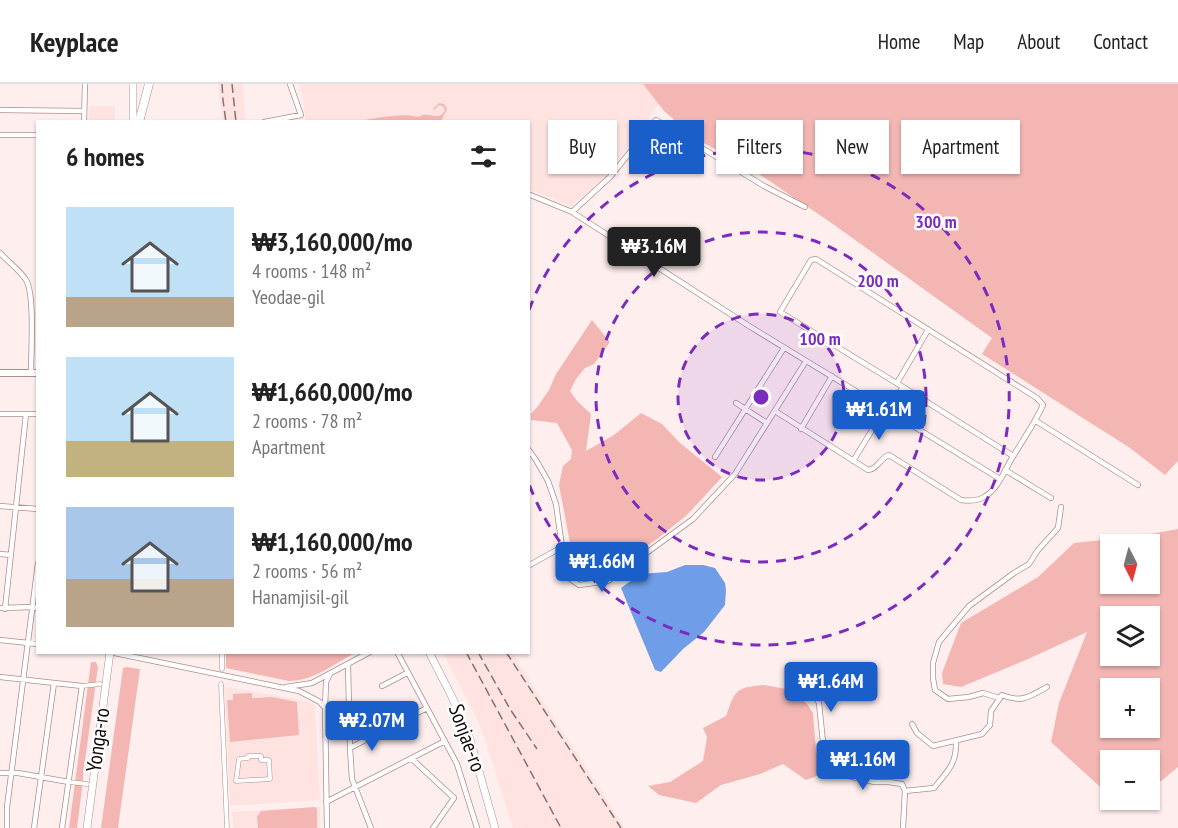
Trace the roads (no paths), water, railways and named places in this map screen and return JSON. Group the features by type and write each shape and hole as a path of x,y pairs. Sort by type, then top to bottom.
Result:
{"highway":[{"path":"140,120 149,84"}],"main road":[{"path":"133,120 134,84"},
{"name":"Yonga-ro","path":"87,828 110,654"},
{"name":"Sonjae-ro","path":"430,654 470,739 495,828"}],"street":[{"path":"84,120 85,84"},
{"path":"290,84 297,120"},
{"path":"0,110 84,111"},
{"path":"275,120 296,116"},
{"path":"572,212 610,177 656,120 764,186 805,207"},
{"path":"0,135 36,135"},
{"path":"530,195 572,212 784,348 1000,479"},
{"path":"0,253 25,278 29,286 34,373 0,373"},
{"path":"775,411 868,470 873,469 885,456 889,455 961,500 967,501 984,497 994,489 1036,421 1042,405 1036,398 816,259 812,260 780,312 1013,456"},
{"path":"897,383 928,330"},
{"path":"715,457 784,348"},
{"path":"530,452 548,481 556,504 569,578 579,585 608,581 693,519 735,474 806,361"},
{"path":"801,429 832,376"},
{"path":"853,461 903,387"},
{"path":"736,403 767,423"},
{"path":"0,414 36,414"},
{"path":"8,828 8,805 28,643 35,607 2,609 11,555 26,414"},
{"path":"1036,421 1138,485"},
{"path":"1005,471 1050,498"},
{"path":"0,506 36,509"},
{"path":"999,698 983,693 948,699 935,690 933,663 939,642 969,606 1029,564 1058,528 1061,507"},
{"path":"530,565 562,547"},
{"path":"0,554 11,555"},
{"path":"0,640 36,644"},
{"path":"120,654 298,691 313,697 325,708"},
{"path":"222,654 222,669"},
{"path":"313,697 309,688 313,682 367,654"},
{"path":"398,654 457,764 477,828"},
{"path":"348,665 352,779 371,828"},
{"path":"382,686 407,673"},
{"path":"327,828 325,708 326,682 330,675"},
{"path":"0,677 82,686 100,684"},
{"path":"280,688 320,681 326,690"},
{"path":"797,681 808,688 819,703 825,762 832,772 874,782 902,784 905,791 903,828"},
{"path":"34,828 54,683"},
{"path":"222,684 227,828"},
{"path":"62,828 82,686"},
{"path":"912,724 917,733 933,746 982,734 990,725 991,711 1002,695 1015,700 1030,697 1047,687"},
{"path":"313,697 321,698 326,690"},
{"path":"399,722 427,708"},
{"path":"350,748 370,737 373,741 384,734"},
{"path":"326,802 446,741"},
{"path":"905,791 934,788 947,772 957,754 956,741"},
{"path":"261,756 261,760 269,760 270,779 236,781 239,759 261,756"},
{"path":"412,759 454,798 468,797"},
{"path":"0,773 18,773 87,784"},
{"path":"434,828 454,798"},
{"path":"0,806 8,805"}],"water":[{"path":"685,565 715,568 725,583 725,605 704,632 683,649 661,672 655,670 621,588 640,574 667,572"}],"railway":[{"path":"222,84 226,120"},
{"path":"232,84 236,120"},
{"path":"467,654 561,828"},
{"path":"479,654 510,709 537,749"},
{"path":"507,654 621,828"}]}
